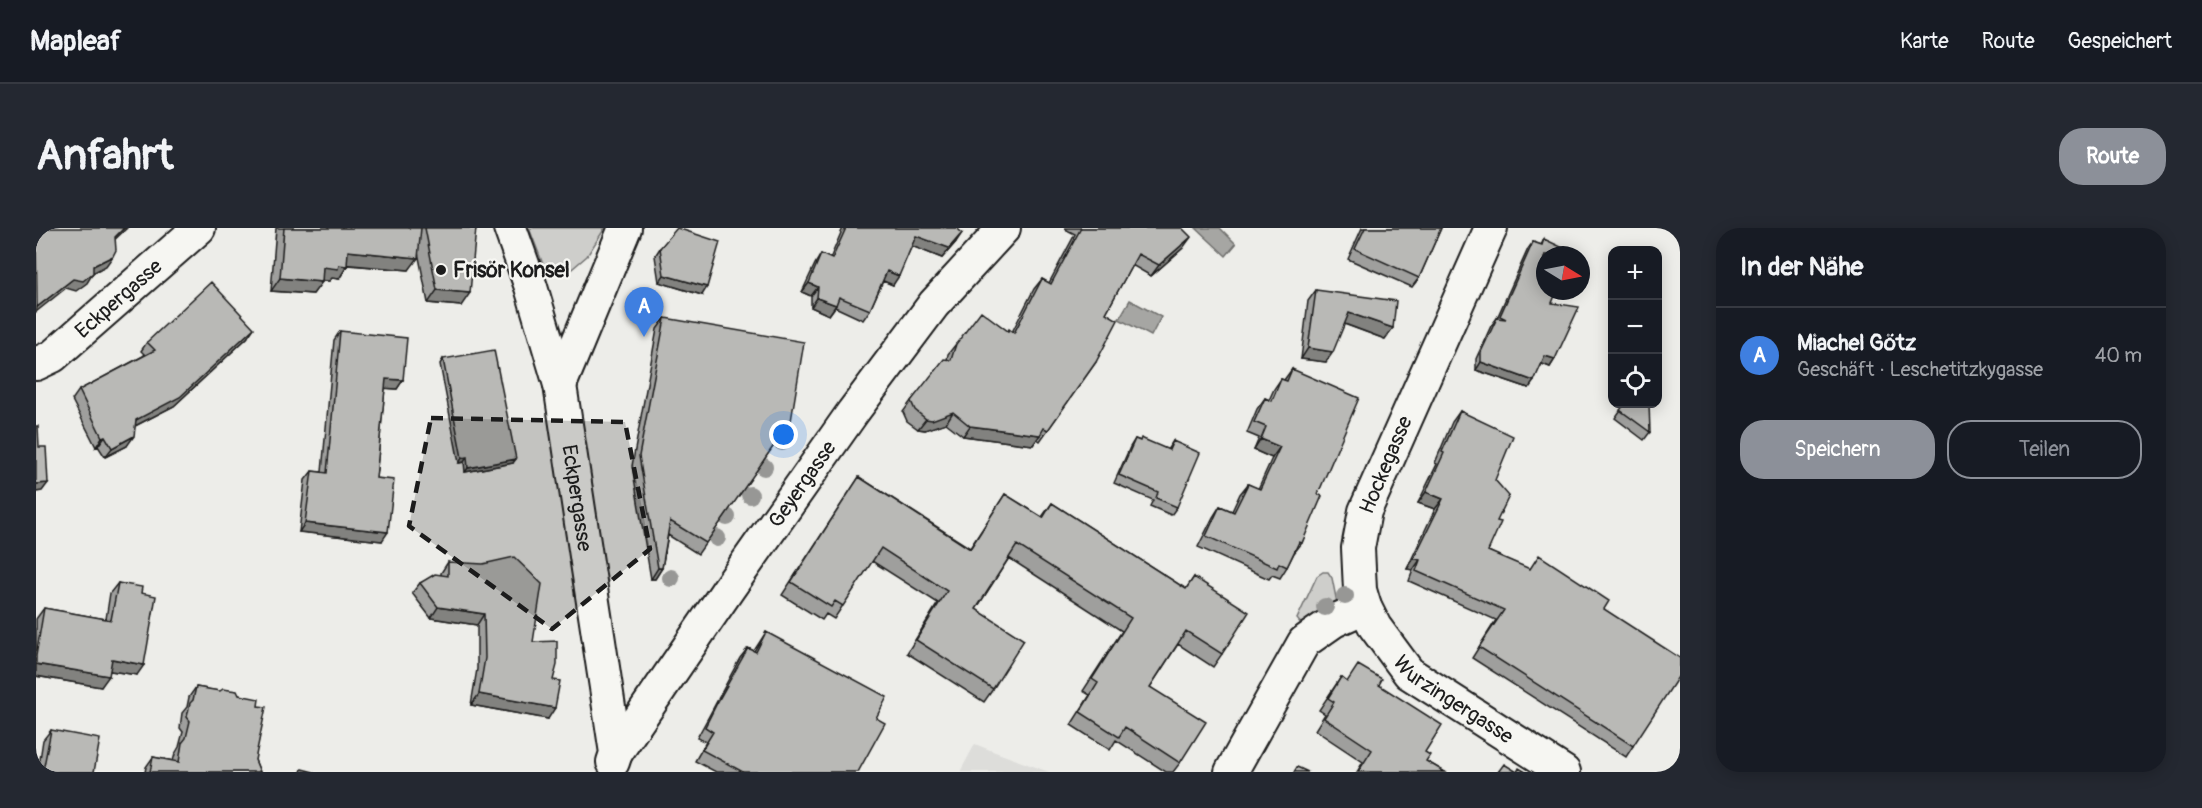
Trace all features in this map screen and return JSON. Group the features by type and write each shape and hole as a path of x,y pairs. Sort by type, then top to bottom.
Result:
{"street":[{"name":"Eckpergasse","path":"36,364 52,356 199,228"},
{"name":"Eckpergasse","path":"510,228 531,287 560,385 613,763"},
{"path":"560,385 625,228"},
{"name":"Geyergasse","path":"613,763 729,588 860,403 934,304 1004,228"},
{"name":"Hockegasse","path":"1365,607 1358,570 1358,548 1365,511 1491,228"},
{"path":"1231,772 1304,642 1334,621 1365,607"},
{"name":"Wurzingergasse","path":"1365,607 1375,627 1409,673 1564,772"}],"highlighted area":[{"path":"431,418 625,422 650,549 552,629 409,526"}],"shaded area":[{"path":"529,228 605,228 587,256 566,274 546,272"},
{"path":"1196,228 1220,228 1236,244 1226,256"},
{"path":"1130,300 1161,317 1151,336 1119,319"},
{"path":"1328,572 1332,578 1337,603 1302,625 1297,619 1317,576"},
{"path":"975,744 995,752 1049,772 960,772"}],"building":[{"path":"36,228 124,228 115,237 116,250 113,256 93,266 93,273 83,281 73,279 37,307"},
{"path":"284,228 421,228 418,258 348,251 347,266 339,265 338,269 323,267 322,282 280,278"},
{"path":"425,228 476,228 470,293 437,290"},
{"path":"677,228 720,242 707,287 664,275 660,248"},
{"path":"846,228 957,228 962,233 949,248 916,236 899,276 887,271 870,310 839,297 836,305 817,298 818,287 809,283 821,254 832,259"},
{"path":"1081,228 1182,228 1191,237 1159,265 1138,254 1106,313 1118,320 1096,362 1048,430 1044,428 1040,435 970,426 953,412 932,420 926,419 915,410 911,401 944,359 951,360 956,344 981,311 1014,333 1042,279 1051,284"},
{"path":"1365,228 1441,228 1419,278 1355,249"},
{"path":"1544,239 1559,246 1536,246 1536,300 1553,300 1552,303 1579,307 1555,359 1545,356 1534,381 1481,362 1481,352 1497,318 1506,319 1500,316 1533,242 1542,245"},
{"path":"211,282 254,328 180,397 136,420 134,436 112,448 105,436 102,437 79,390 155,350 147,342"},
{"path":"1316,290 1396,301 1393,328 1349,313 1333,352 1308,348"},
{"path":"665,318 804,342 791,421 706,543 670,521 662,568 658,568 639,456"},
{"path":"340,331 407,338 403,380 386,379 376,478 394,480 388,532 305,523 312,471 327,473"},
{"path":"494,350 516,459 468,468 467,457 462,458 443,359"},
{"path":"1292,369 1359,398 1318,494 1322,496 1302,543 1299,542 1287,567 1279,563 1277,568 1206,536 1220,506 1234,512 1248,484 1260,489 1280,447 1261,439 1266,427 1254,422 1265,398 1272,401 1281,379 1287,381"},
{"path":"1622,408 1649,408 1650,432 1620,410"},
{"path":"1460,411 1513,436 1495,480 1509,496 1497,521 1501,522 1488,551 1530,569 1539,555 1609,601 1604,609 1680,658 1680,674 1633,746 1479,647 1504,610 1416,571 1420,560 1414,558 1443,499 1426,492"},
{"path":"36,426 38,426 39,447 46,447 48,483 36,484"},
{"path":"1141,438 1169,450 1173,441 1200,453 1177,507 1156,498 1158,492 1119,475 1135,439 1140,441"},
{"path":"859,477 970,549 1005,494 1043,518 1052,503 1186,589 1194,577 1249,612 1222,654 1186,631 1150,687 1206,722 1180,763 1125,727 1119,737 1080,712 1098,683 1092,679 1131,618 1017,545 976,609 1024,640 993,689 916,640 947,591 881,548 843,606 835,601 831,607 791,582"},
{"path":"514,557 542,584 533,642 557,641 557,665 553,680 560,681 555,708 479,694 485,658 484,614 438,607 420,583 435,574 448,576 448,562 483,564"},
{"path":"118,583 142,587 141,593 156,596 144,665 112,659 109,676 36,664 44,608 111,620"},
{"path":"766,632 887,697 876,718 885,723 858,772 743,772 702,750 713,732 705,727 716,705 748,648 756,652"},
{"path":"1358,665 1382,679 1379,685 1442,725 1425,752 1430,755 1426,761 1445,772 1358,772 1372,750 1324,718 1334,702 1328,698 1341,677 1347,682"},
{"path":"196,687 237,691 239,695 259,699 258,706 266,707 255,760 260,772 150,772 153,757 179,762 182,743 186,738 190,721 187,717 190,703"},
{"path":"51,730 100,739 94,772 36,772 36,765 44,766"},
{"path":"1504,764 1517,772 1498,772"},
{"path":"1297,767 1308,772 1294,772"}],"place":[{"name":"Frisör Konsel","path":"441,270"},
{"name":"Miachel Götz","path":"644,337"}]}
